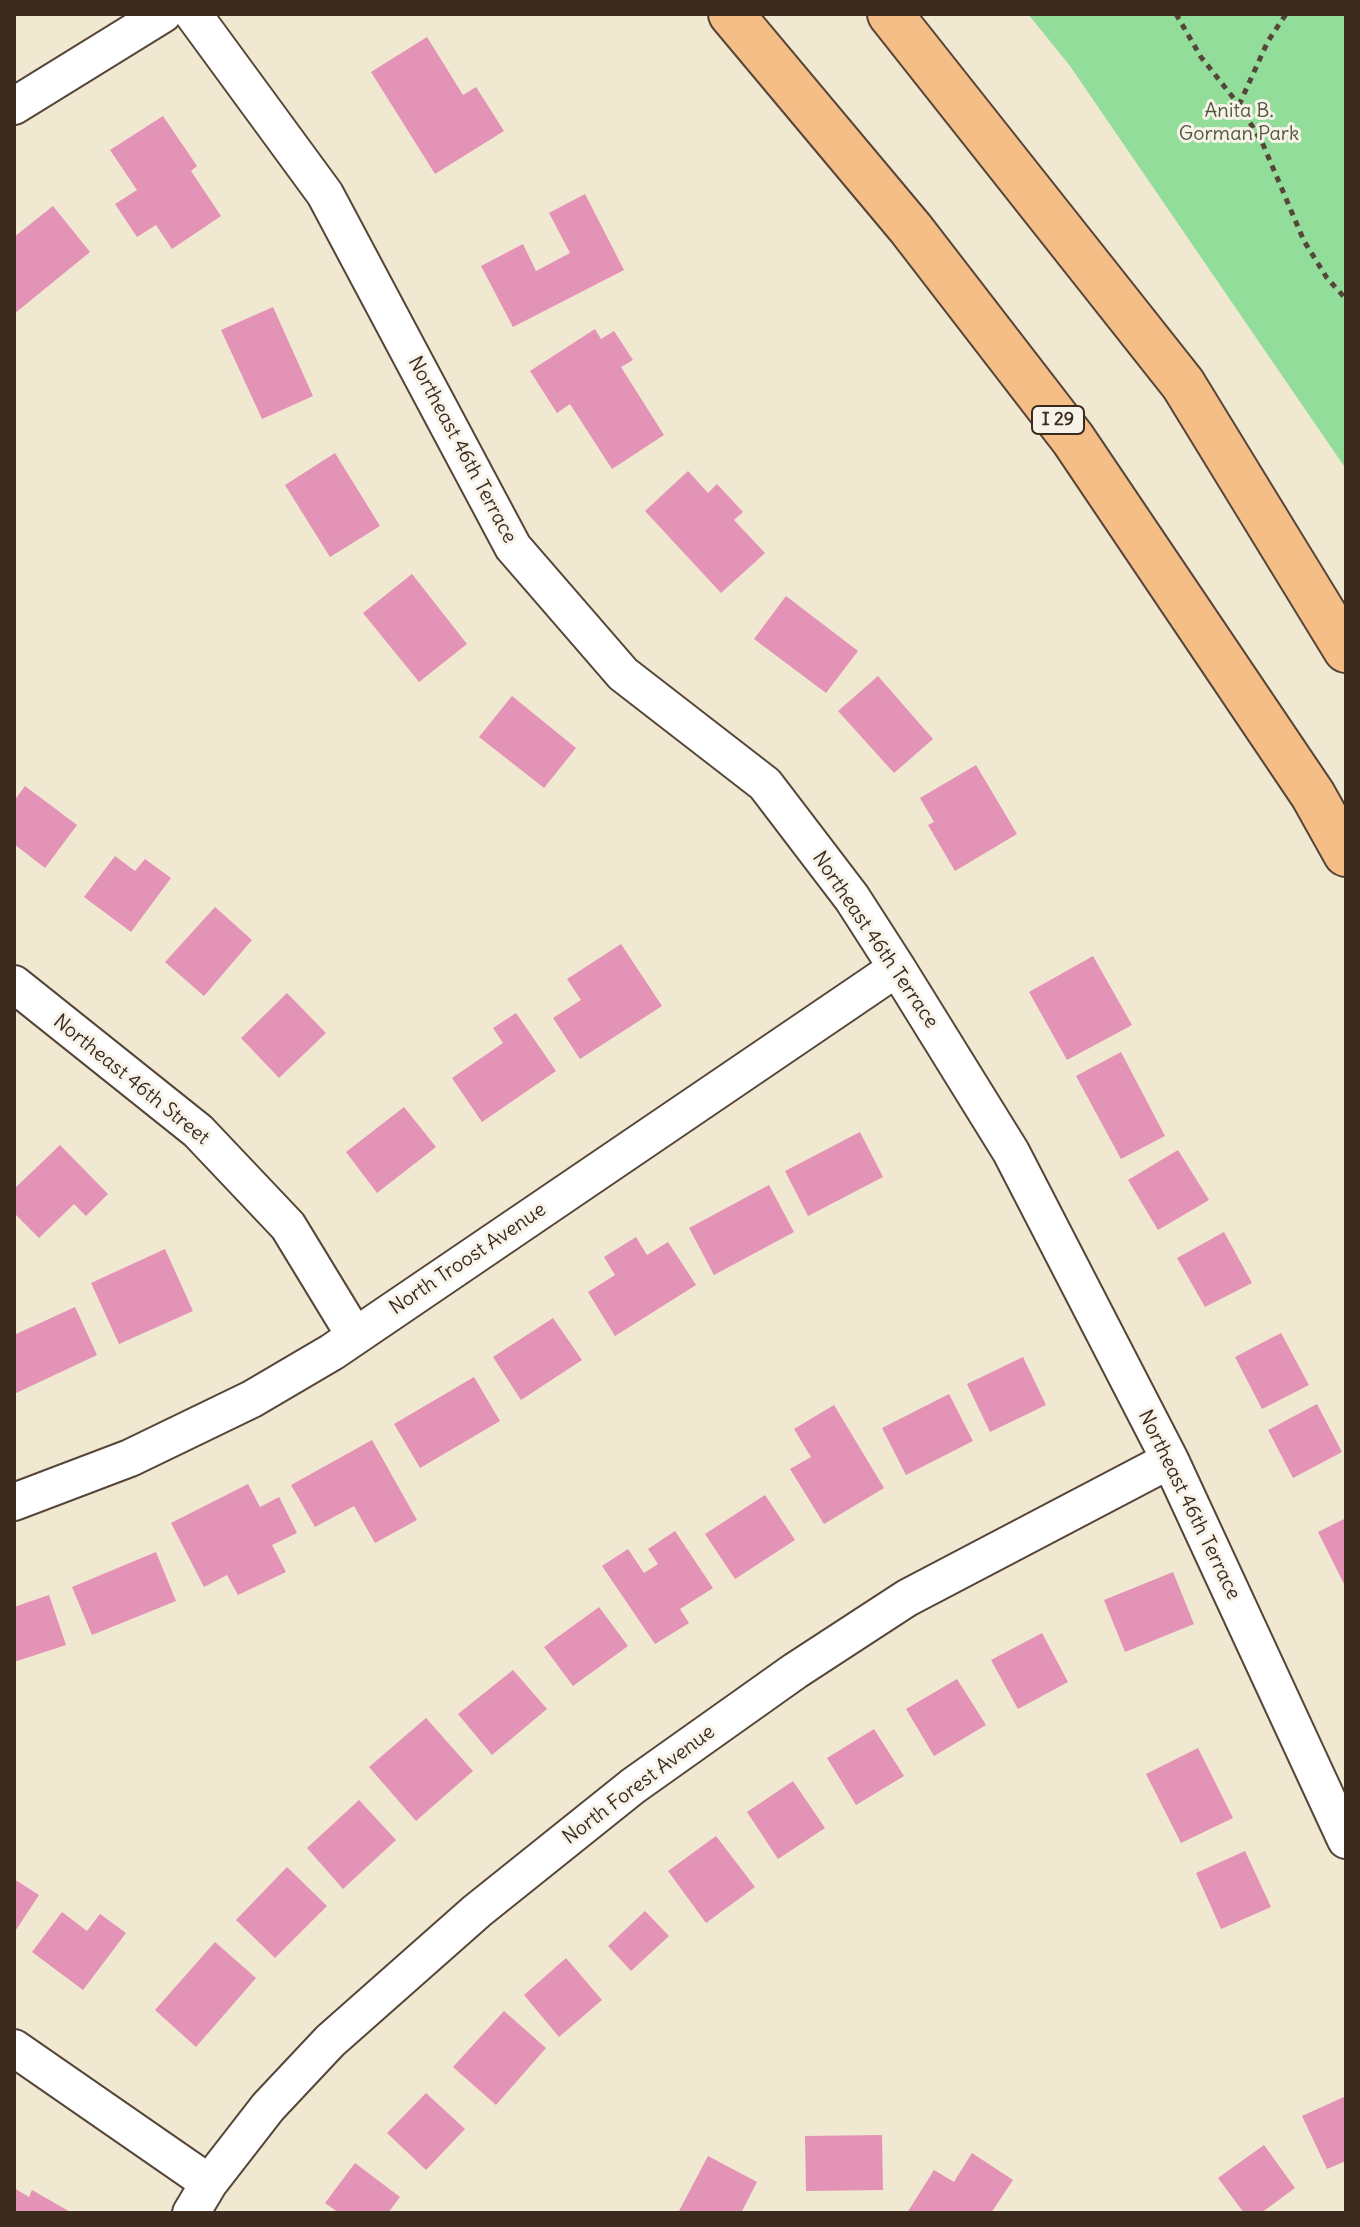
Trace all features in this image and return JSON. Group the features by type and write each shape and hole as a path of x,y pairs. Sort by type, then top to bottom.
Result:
{"highway":[{"name":"I 29","path":"731,14 911,229 1073,439 1313,795 1346,854"},
{"path":"890,14 1183,384 1346,650"}],"street":[{"path":"14,106 163,14"},
{"name":"Northeast 46th Terrace","path":"193,14 325,194 513,547 623,674 765,784 852,898 897,968 1011,1152 1170,1460 1346,1840"},
{"name":"North Troost Avenue","path":"14,1502 130,1458 252,1399 332,1352 897,968"},
{"name":"Northeast 46th Street","path":"14,984 198,1131 288,1226 355,1336"},
{"name":"North Forest Avenue","path":"200,2198 268,2107 330,2041 477,1911 633,1786 795,1671 907,1598 1170,1460"},
{"path":"14,2048 200,2198"}],"path":[{"path":"1176,14 1201,57 1239,105 1262,142 1304,241 1327,278 1346,299"},
{"path":"1239,105 1268,41 1286,14"}],"green space":[{"name":"Anita B. Gorman Park","path":"1028,14 1346,14 1346,469 1070,66"}],"building":[{"path":"427,37 463,95 476,87 504,131 435,174 371,72"},
{"path":"163,116 197,166 191,171 221,216 172,249 156,225 137,237 115,204 137,190 110,150"},
{"path":"585,194 624,270 513,327 481,266 523,244 536,271 570,253 549,213"},
{"path":"53,206 90,252 14,314 14,237"},
{"path":"273,307 313,396 262,419 221,330"},
{"path":"595,329 601,339 614,331 633,360 621,367 664,435 612,469 570,404 557,413 530,371"},
{"path":"335,453 380,526 330,557 285,485"},
{"path":"688,471 708,493 717,484 743,512 734,520 765,553 721,593 645,511"},
{"path":"412,574 467,644 419,682 363,613"},
{"path":"786,596 858,651 826,693 754,639"},
{"path":"878,676 933,739 894,773 838,711"},
{"path":"512,696 576,748 544,788 479,737"},
{"path":"976,765 1017,834 955,871 928,825 934,822 920,798"},
{"path":"25,786 77,825 45,868 14,844 14,801"},
{"path":"115,856 135,871 145,859 171,878 131,932 84,897"},
{"path":"215,907 252,940 204,996 165,962"},
{"path":"621,944 662,1006 580,1059 553,1018 581,1000 567,979"},
{"path":"1093,956 1132,1025 1067,1060 1029,992"},
{"path":"287,993 326,1033 279,1078 241,1038"},
{"path":"516,1013 556,1071 482,1122 452,1078 503,1043 493,1028"},
{"path":"1121,1052 1165,1136 1121,1159 1076,1076"},
{"path":"404,1107 436,1147 377,1193 346,1152"},
{"path":"860,1132 883,1177 808,1216 785,1171"},
{"path":"60,1145 108,1194 86,1216 74,1204 39,1238 14,1213 14,1189"},
{"path":"1178,1150 1209,1200 1158,1230 1128,1180"},
{"path":"769,1185 794,1232 714,1275 689,1228"},
{"path":"1224,1232 1252,1283 1205,1307 1177,1258"},
{"path":"636,1237 647,1255 668,1242 696,1285 615,1336 588,1292 615,1275 604,1257"},
{"path":"165,1249 193,1311 119,1344 91,1283"},
{"path":"75,1307 97,1355 14,1394 14,1335"},
{"path":"553,1318 582,1360 521,1400 493,1357"},
{"path":"1281,1333 1309,1385 1262,1409 1235,1357"},
{"path":"1023,1357 1046,1405 990,1432 967,1384"},
{"path":"474,1377 500,1421 420,1468 394,1424"},
{"path":"949,1394 973,1441 906,1475 882,1428"},
{"path":"1317,1404 1342,1452 1293,1478 1268,1430"},
{"path":"834,1405 884,1488 824,1524 790,1469 811,1457 794,1429"},
{"path":"372,1440 417,1520 375,1543 354,1506 315,1527 291,1485"},
{"path":"248,1484 260,1507 279,1497 297,1533 272,1545 286,1572 238,1595 227,1575 204,1587 171,1523"},
{"path":"765,1495 795,1540 735,1579 705,1534"},
{"path":"1346,1518 1346,1588 1318,1532"},
{"path":"675,1531 713,1588 680,1609 689,1623 655,1644 602,1566 628,1549 644,1573 658,1564 648,1549"},
{"path":"156,1552 176,1601 92,1635 72,1587"},
{"path":"1173,1572 1194,1624 1125,1652 1104,1600"},
{"path":"49,1595 66,1645 14,1662 14,1607"},
{"path":"599,1607 628,1646 573,1686 544,1647"},
{"path":"1042,1633 1068,1682 1018,1709 991,1660"},
{"path":"513,1670 547,1709 492,1755 458,1714"},
{"path":"957,1679 986,1725 934,1756 906,1709"},
{"path":"426,1718 473,1771 416,1821 369,1767"},
{"path":"874,1729 904,1776 856,1805 827,1758"},
{"path":"1198,1748 1233,1818 1181,1843 1146,1774"},
{"path":"793,1781 825,1828 778,1859 747,1812"},
{"path":"359,1800 396,1840 343,1889 307,1848"},
{"path":"716,1836 755,1887 706,1923 668,1871"},
{"path":"1245,1851 1271,1907 1221,1929 1196,1873"},
{"path":"287,1867 327,1906 275,1958 236,1920"},
{"path":"14,1879 39,1895 14,1933"},
{"path":"645,1911 669,1936 631,1971 608,1946"},
{"path":"62,1912 87,1931 100,1914 126,1933 83,1990 32,1952"},
{"path":"215,1942 256,1978 196,2047 155,2010"},
{"path":"566,1958 602,2000 559,2037 524,1995"},
{"path":"504,2011 546,2048 496,2105 453,2067"},
{"path":"426,2093 465,2129 426,2170 387,2133"},
{"path":"1346,2096 1346,2161 1327,2169 1302,2116"},
{"path":"882,2135 883,2190 806,2191 805,2136"},
{"path":"1264,2145 1295,2188 1261,2213 1244,2213 1218,2178"},
{"path":"972,2153 1013,2180 991,2213 907,2213 934,2170 954,2182"},
{"path":"708,2156 757,2182 741,2213 678,2213"},
{"path":"355,2163 400,2197 388,2213 339,2213 325,2203"},
{"path":"14,2188 29,2197 32,2190 72,2213 14,2213"}]}
